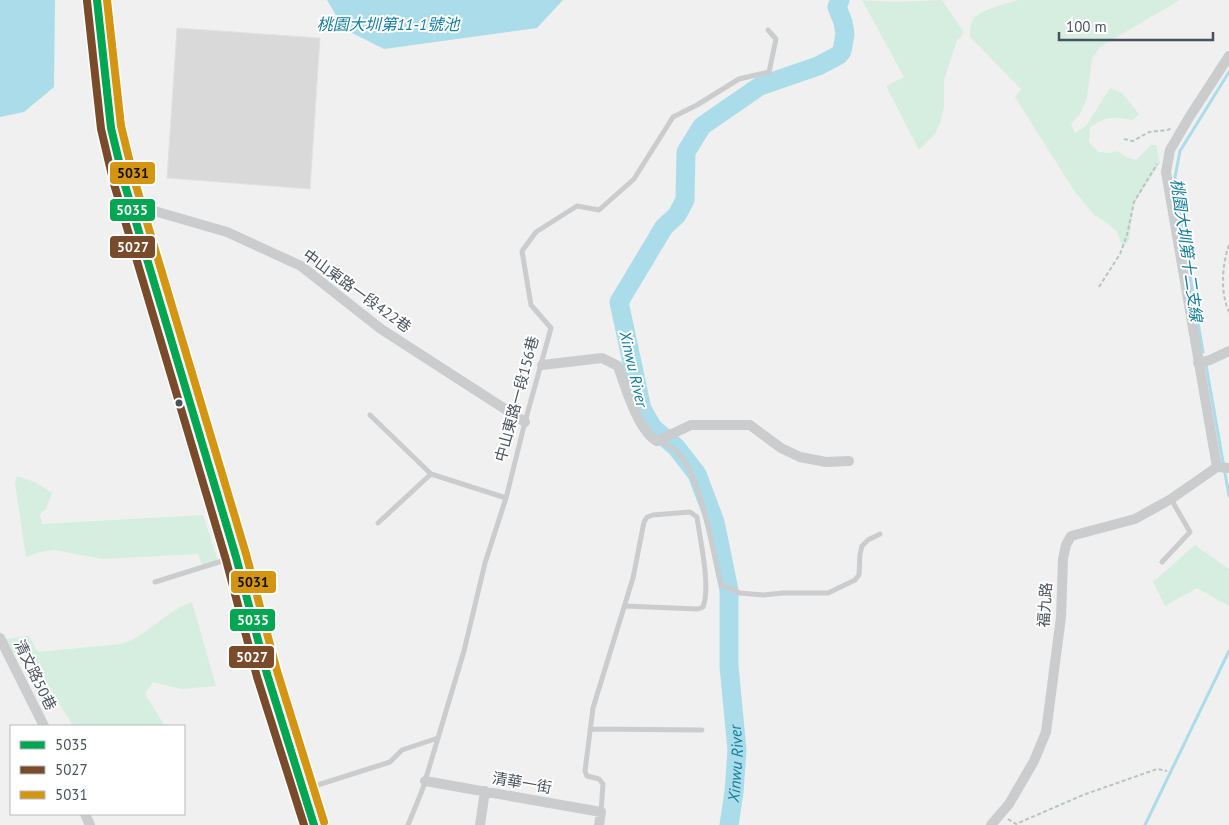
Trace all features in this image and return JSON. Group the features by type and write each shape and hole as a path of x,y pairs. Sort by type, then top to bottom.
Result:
{"main road":[{"path":"97,0 111,128 130,204 236,557 267,674 314,825"}],"street":[{"path":"1229,56 1170,150 1166,172 1217,467 1229,468"},
{"name":"中山東路一段422巷","path":"130,204 227,232 301,266 381,329 525,422"},
{"path":"1198,363 1210,360 1229,351"},
{"path":"542,365 602,358 618,366 634,410 651,438 661,440 691,425 750,425 781,448 800,458 826,462 849,462"},
{"name":"福九路","path":"991,825 1008,804 1034,760 1046,732 1061,616 1063,558 1066,545 1071,536 1136,519 1171,500 1217,467"},
{"name":"清文路50巷","path":"0,638 44,725"},
{"name":"清華一街","path":"425,781 601,812"},
{"path":"480,825 485,791"},
{"path":"600,825 601,812"}],"lane":[{"name":"中山東路一段156巷","path":"408,825 425,781 464,651 485,564 506,498 551,328 531,305 522,251 536,232 577,206 599,210 634,179 672,117 697,105 739,79 769,72 776,39 768,30"},
{"path":"370,415 431,474 506,498"},
{"path":"661,440 678,452 693,479 706,519 721,585 740,593 763,595 828,593 855,580 859,575 862,546 868,540 880,534"},
{"path":"378,523 431,474"},
{"path":"1162,562 1190,532 1171,500"},
{"path":"601,812 603,784 599,779 587,776 585,771 593,708 633,578 644,522 647,518 653,516 690,512 694,514 706,582 704,606 698,609 625,606"},
{"path":"156,582 236,557"},
{"path":"590,729 702,730"},
{"path":"303,790 390,762 402,750 438,738"}],"path":[{"path":"1124,139 1133,141 1149,132 1168,130 1190,116"},
{"path":"1099,287 1120,254 1127,235 1134,202 1156,164"},
{"path":"1229,244 1222,276 1225,303 1229,312"},
{"path":"999,814 1016,824 1083,795 1148,772 1157,769 1167,771"}],"green space":[{"path":"862,0 893,2 942,0 963,31 962,36 957,40 944,80 944,107 940,123 935,134 919,150 886,86 904,77"},
{"path":"1018,0 1180,0 1100,47 1092,59 1087,98 1080,114 1071,124 1075,133 1086,126 1110,88 1122,93 1139,114 1133,120 1110,118 1101,121 1090,128 1089,142 1098,152 1110,153 1118,151 1126,157 1136,160 1151,145 1156,145 1160,163 1134,204 1129,240 1123,248 1117,232 1094,215 1073,189 1015,97 1021,89 970,37 970,27 974,18 988,9"},
{"path":"17,476 35,482 52,493 46,509 40,514 42,524 203,515 219,564 203,568 198,554 103,559 54,550 26,557 15,483"},
{"path":"1195,545 1229,569 1229,606 1197,588 1165,606 1153,582"},
{"path":"192,602 216,686 181,689 153,682 145,694 164,725 72,725 31,657 8,651 5,639 29,636 38,652 121,644 140,635 182,606"}],"water":[{"path":"0,0 55,0 54,87 24,112 0,117"},
{"name":"桃園大圳第11-1號池","path":"327,0 563,0 537,28 384,49 344,29"}],"building":[{"path":"177,28 320,38 310,189 167,178"}],"waterway":[{"name":"Xinwu River","path":"729,825 737,750 729,666 729,590 715,522 697,474 676,447 653,428 642,409 619,302 664,227 677,215 685,200 686,152 702,126 760,86 818,66 839,55 842,51 845,34 837,7 840,0"},
{"name":"桃園大圳第十二支線","path":"1203,352 1175,177 1180,151 1229,72"},
{"name":"桃園大圳第十二支線","path":"1206,365 1229,496"},
{"name":"桃園大圳第十二支線","path":"1145,825 1229,651"}],"transit line":[{"name":"5035","path":"97,0 111,128 124,182 236,557 267,674 314,825"},
{"name":"5031","path":"107,0 121,126 134,179 246,554 277,671 324,822"},
{"name":"5027","path":"87,1 101,129 114,184 226,560 257,677 304,825"}]}
